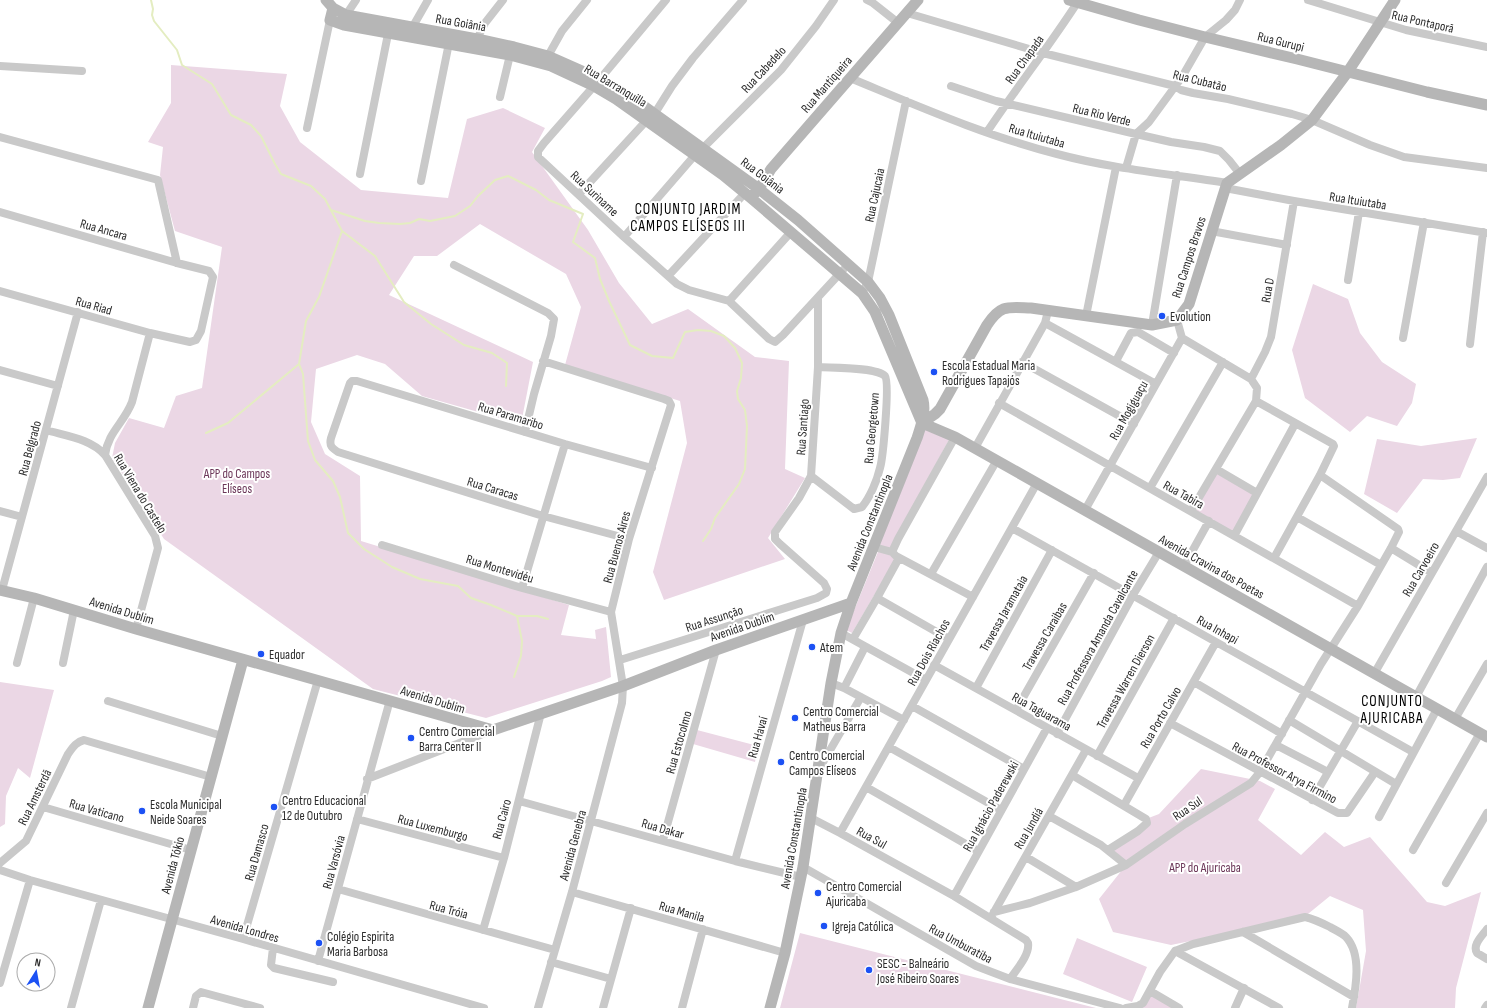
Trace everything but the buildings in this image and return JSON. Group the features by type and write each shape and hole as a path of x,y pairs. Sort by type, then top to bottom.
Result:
{"street":[{"path":"346,14 356,0"},
{"path":"412,28 428,0"},
{"path":"477,39 485,23 503,0"},
{"path":"551,60 562,31 587,0"},
{"path":"597,83 666,0"},
{"path":"579,194 651,117 672,86 694,58 743,0"},
{"name":"Rua Cabedelo","path":"624,237 699,152 786,64 834,0"},
{"path":"867,0 897,22"},
{"name":"Rua Mantiqueira","path":"748,195 759,189 771,169 897,22 918,0"},
{"path":"1126,168 1136,134 1149,122 1175,86 1205,37 1226,20 1240,0"},
{"path":"1226,186 1312,120 1347,73 1395,0"},
{"name":"Rua Gurupi","path":"1075,1 1139,20 1282,55 1347,73 1487,105"},
{"name":"Rua Chapada","path":"987,132 1006,103 1043,53 1075,1"},
{"name":"Rua Pontaporã","path":"1313,1 1406,30 1487,47"},
{"path":"307,128 330,20 330,4"},
{"name":"Rua Goiânia","path":"330,4 346,14 514,47 551,60"},
{"name":"Rua Cubatão","path":"907,13 1043,53 1175,86 1181,90 1272,108 1312,120 1370,145 1404,156 1487,168"},
{"name":"Rua Barranquilla","path":"330,20 344,25 388,34 510,55 551,60 597,83 616,99 651,117 726,171 748,195 840,274"},
{"path":"360,174 388,34"},
{"path":"421,181 449,44"},
{"path":"500,97 510,55"},
{"path":"0,66 82,71"},
{"name":"Rua Ituiutaba","path":"850,78 1016,143 1056,154 1116,167 1177,175 1294,201 1485,233"},
{"name":"Rua Suriname","path":"597,83 544,143 538,157 677,284 688,290 729,301 770,341 776,341 783,335 818,298"},
{"name":"Rua Rio Verde","path":"951,86 978,96 1006,103 1171,142 1220,151 1240,174"},
{"name":"Rua Cajucaia","path":"862,293 868,282 906,101"},
{"path":"0,137 153,178 159,182 177,263"},
{"path":"1086,316 1116,167"},
{"name":"Rua Goiânia","path":"726,171 759,189 798,220 868,282 880,298 889,315 921,394 924,405 922,423"},
{"path":"1152,325 1177,175"},
{"name":"Rua Campos Bravos","path":"1177,320 1188,304 1226,186"},
{"path":"668,276 748,195"},
{"name":"Rua D","path":"1251,379 1271,337 1294,201"},
{"name":"Rua Ancara","path":"0,212 209,271 213,277 201,332 194,341 181,340"},
{"path":"1348,280 1359,212"},
{"path":"1403,338 1424,222"},
{"path":"1211,231 1287,245"},
{"path":"729,301 791,232"},
{"path":"1470,344 1485,233"},
{"path":"818,298 848,264"},
{"path":"454,265 548,313 554,319 525,432"},
{"path":"840,274 862,293 875,312 922,423 935,414 943,404 987,325 997,312 1016,307 1048,310 1152,325 1177,320 1182,338 1251,379 1257,388 1256,401 1191,511"},
{"name":"Rua Riad","path":"0,291 150,333 181,340"},
{"name":"Rua Santiago","path":"818,298 818,368 811,476 799,498 775,532 775,539 824,583"},
{"path":"975,448 1045,323 1048,310"},
{"name":"Rua Belgrado","path":"1,590 78,312"},
{"path":"1045,323 1156,384"},
{"path":"1116,361 1132,332 1138,332 1174,353"},
{"path":"105,455 109,440 129,411 150,333"},
{"name":"Rua Mogiguaçu","path":"1085,510 1182,338"},
{"name":"Rua Buenos Aires","path":"543,361 668,400 671,405 629,539 611,612 620,660 623,686"},
{"path":"1022,362 1134,424"},
{"path":"1150,488 1223,362"},
{"name":"Rua Georgetown","path":"811,476 854,509 857,509 863,505 875,484 881,467 886,413 886,380 882,375 872,370 818,368"},
{"path":"0,370 58,386"},
{"name":"Rua Caracas","path":"364,383 357,381 350,383 330,441 332,448 338,452 543,516 629,539"},
{"name":"Rua Paramaribo","path":"364,383 565,444 652,468"},
{"path":"1256,401 1333,444 1334,448 1274,558"},
{"name":"Rua Tabira","path":"999,403 1358,606"},
{"name":"Avenida Cravina dos Poetas","path":"922,423 955,437 997,460 1483,735"},
{"name":"Avenida Constantinopla","path":"770,1008 785,953 802,872 831,683 841,633 851,603 922,423"},
{"path":"1234,536 1295,424"},
{"name":"Rua Viena do Castelo","path":"46,430 94,445 105,455 155,536 157,542 157,555 136,629"},
{"path":"852,639 878,598 895,555 898,539 955,437"},
{"path":"522,588 565,444"},
{"path":"931,574 997,460"},
{"path":"1216,468 1257,493"},
{"name":"Rua Sul","path":"992,915 1076,887 1126,865 1190,820 1244,788 1251,783 1260,772 1305,692 1358,606 1398,534 1398,529 1320,475"},
{"name":"Rua Carvoeiro","path":"1374,674 1487,477"},
{"name":"Rua Dois Riachos","path":"840,832 1037,483"},
{"path":"0,511 22,517"},
{"path":"1297,517 1381,565"},
{"path":"1184,566 1209,521"},
{"name":"Rua Inhapi","path":"1012,528 1414,752"},
{"path":"1456,531 1487,548"},
{"name":"Rua Montevidéu","path":"382,545 522,588 611,612"},
{"path":"874,547 895,555 973,597"},
{"path":"1391,548 1432,572"},
{"name":"Travessa Jaramataia","path":"976,688 1052,550"},
{"name":"Rua Professora Amanda Cavalcante","path":"1057,734 1133,595 1159,552"},
{"path":"1416,697 1487,567"},
{"name":"Travessa Caraibas","path":"1016,710 1094,573"},
{"name":"Rua Assunção","path":"620,660 817,598 824,595 827,591 824,583"},
{"name":"Avenida Dublim","path":"1,590 34,598 243,660 493,730 623,686 716,650 851,603"},
{"path":"17,663 34,598"},
{"path":"878,598 949,639"},
{"path":"63,663 74,610"},
{"name":"Travessa Warren Dierson","path":"1097,756 1174,618"},
{"name":"Rua Havaí","path":"735,861 803,620"},
{"path":"841,633 926,680"},
{"name":"Rua Porto Calvo","path":"1124,805 1216,642"},
{"path":"844,688 865,647"},
{"name":"Rua Estocolmo","path":"663,840 716,650"},
{"name":"Avenida Tókio","path":"148,1008 243,660"},
{"path":"1455,719 1487,664"},
{"name":"Rua Taguarama","path":"934,665 1138,778"},
{"name":"Rua Damasco","path":"243,939 318,680"},
{"path":"1194,682 1282,734"},
{"path":"831,683 844,688 904,720"},
{"name":"Avenida Genebra","path":"538,1008 591,821 622,703 623,686"},
{"path":"818,771 861,697"},
{"name":"Rua Varsóvia","path":"318,961 390,700"},
{"path":"108,701 222,736"},
{"path":"912,706 1024,769"},
{"path":"1379,817 1437,709"},
{"name":"Rua Cairo","path":"483,930 504,858 541,713"},
{"path":"1290,720 1396,784"},
{"path":"1312,800 1358,721"},
{"name":"Rua Professor Arya Firmino","path":"1170,723 1334,812 1342,814 1347,813 1375,772"},
{"name":"Rua Ignácio Paderewski","path":"954,896 1047,728"},
{"path":"367,779 493,730"},
{"path":"1413,850 1483,735"},
{"name":"Rua Amsterdã","path":"0,862 26,840 68,754 74,745 84,740 211,777"},
{"path":"1276,745 1328,772"},
{"path":"889,747 1001,810"},
{"name":"Rua Jundiá","path":"992,915 1086,750"},
{"path":"1072,775 1146,819 1147,823 1138,831 1108,850"},
{"path":"866,787 978,851"},
{"name":"Rua Dakar","path":"519,801 735,861 802,872"},
{"name":"Rua Vaticano","path":"43,807 191,850"},
{"path":"1446,883 1487,813"},
{"path":"1049,816 1108,850 1126,865"},
{"name":"Rua Sul","path":"811,818 840,832 954,896 992,915 1021,937 1028,943 1028,949 1024,958 1010,979"},
{"name":"Rua Luxemburgo","path":"357,819 504,858"},
{"path":"1026,857 1076,887"},
{"name":"Avenida Londres","path":"0,870 30,880 274,948 461,1005 484,1008"},
{"name":"Rua Umburatiba","path":"802,872 976,966 1010,979 1120,1008"},
{"path":"0,983 30,880"},
{"name":"Rua Tróia","path":"338,889 555,950"},
{"name":"Rua Manila","path":"572,892 785,953"},
{"path":"71,1008 101,900"},
{"path":"603,1008 631,908"},
{"path":"1126,1008 1138,1006 1143,1003 1160,972 1175,950 1193,944 1304,917 1317,921 1346,936 1351,944 1357,962 1352,1008"},
{"path":"682,1008 703,929"},
{"path":"1487,929 1476,945 1475,951 1477,954 1487,959"},
{"path":"1243,932 1354,998"},
{"path":"274,948 271,965 274,968 333,982"},
{"path":"1175,950 1279,1008"},
{"path":"552,962 611,979"},
{"path":"1235,1008 1244,988"},
{"path":"1150,991 1179,1008"},
{"path":"193,1008 196,996 201,992 260,1008"}],"green space":[{"name":"APP do Campos Elíseos","path":"171,65 287,74 280,106 300,142 361,190 448,198 467,119 503,108 545,128 532,152 588,230 619,283 652,324 688,309 755,357 789,361 785,469 805,478 768,538 785,559 664,600 653,572 687,443 680,401 565,365 581,307 566,274 480,224 437,256 414,256 389,295 533,362 521,424 422,396 385,364 357,355 316,369 311,422 325,454 360,476 361,541 569,605 561,635 596,639 595,630 606,627 611,677 486,718 373,689 164,539 112,458 115,443 129,418 164,428 176,396 202,388 222,247 175,231 160,175 163,147 148,142 171,103"},
{"path":"1313,284 1348,299 1360,333 1382,362 1416,384 1412,403 1397,426 1367,416 1350,432 1305,398 1292,350"},
{"path":"927,422 951,436 889,551 898,555 852,633 846,630 880,547 877,546"},
{"path":"1477,438 1460,478 1443,480 1423,479 1397,513 1364,494 1377,439 1421,446"},
{"path":"1216,469 1257,493 1234,536 1191,511"},
{"path":"0,682 54,690 30,778 18,768 6,796 5,824 0,827"},
{"path":"697,730 758,746 755,762 693,744"},
{"name":"APP do Ajuricaba","path":"1201,769 1260,781 1275,789 1258,820 1301,855 1325,832 1344,847 1370,837 1427,902 1445,906 1481,892 1456,988 1455,1008 1356,1008 1366,951 1363,910 1330,896 1303,918 1171,945 1113,932 1099,899 1126,865 1108,850 1138,831 1146,819 1159,814"},
{"name":"SESC - Balneário José Ribeiro Soares","path":"800,933 1096,1008 780,1008"},
{"path":"1077,938 1147,967 1132,1002 1063,974"},
{"path":"1153,993 1179,1008 1141,1008"}],"waterway":[{"path":"151,0 154,21 177,50 182,65 212,84 231,115 251,125 261,136 281,174 311,186 325,199 342,231 375,256 404,302 431,324 464,345 492,353 507,363 506,386"},
{"path":"331,210 365,221 379,223 400,224 410,223 419,219 430,221 455,216 470,206 495,180 508,176 536,190 549,200 583,214 573,242 595,258 600,279 630,345 652,356 673,358 685,332 698,330 711,331 724,336 735,348 742,363 741,378 737,391 738,399 745,410 747,426 745,469 739,484 715,518 711,529 703,541"},
{"path":"342,231 319,297 306,321 299,364 303,374 308,441 315,460 333,481 340,497 348,533 364,549 392,567 420,579 458,586 471,598 517,616 537,616 548,619"},
{"path":"206,433 228,423 299,364"},
{"path":"514,677 521,656 522,641 517,616"}],"place":[{"name":"Evolution","path":"1162,316"},
{"name":"Escola Estadual Maria Rodrigues Tapajós","path":"934,372"},
{"name":"Atem","path":"812,647"},
{"name":"Equador","path":"261,654"},
{"name":"Centro Comercial Matheus Barra","path":"795,718"},
{"name":"Centro Comercial Barra Center II","path":"411,738"},
{"name":"Centro Comercial Campos Elíseos","path":"781,762"},
{"name":"Centro Educacional 12 de Outubro","path":"274,807"},
{"name":"Escola Municipal Neide Soares","path":"142,811"},
{"name":"Centro Comercial Ajuricaba","path":"818,893"},
{"name":"Igreja Católica","path":"824,926"},
{"name":"Colégio Espirita Maria Barbosa","path":"319,943"},
{"name":"SESC - Balneário José Ribeiro Soares","path":"869,970"}],"district":[{"name":"CONJUNTO JARDIM CAMPOS ELÍSEOS III","path":"688,218"},
{"name":"CONJUNTO AJURICABA","path":"1392,710"}]}
